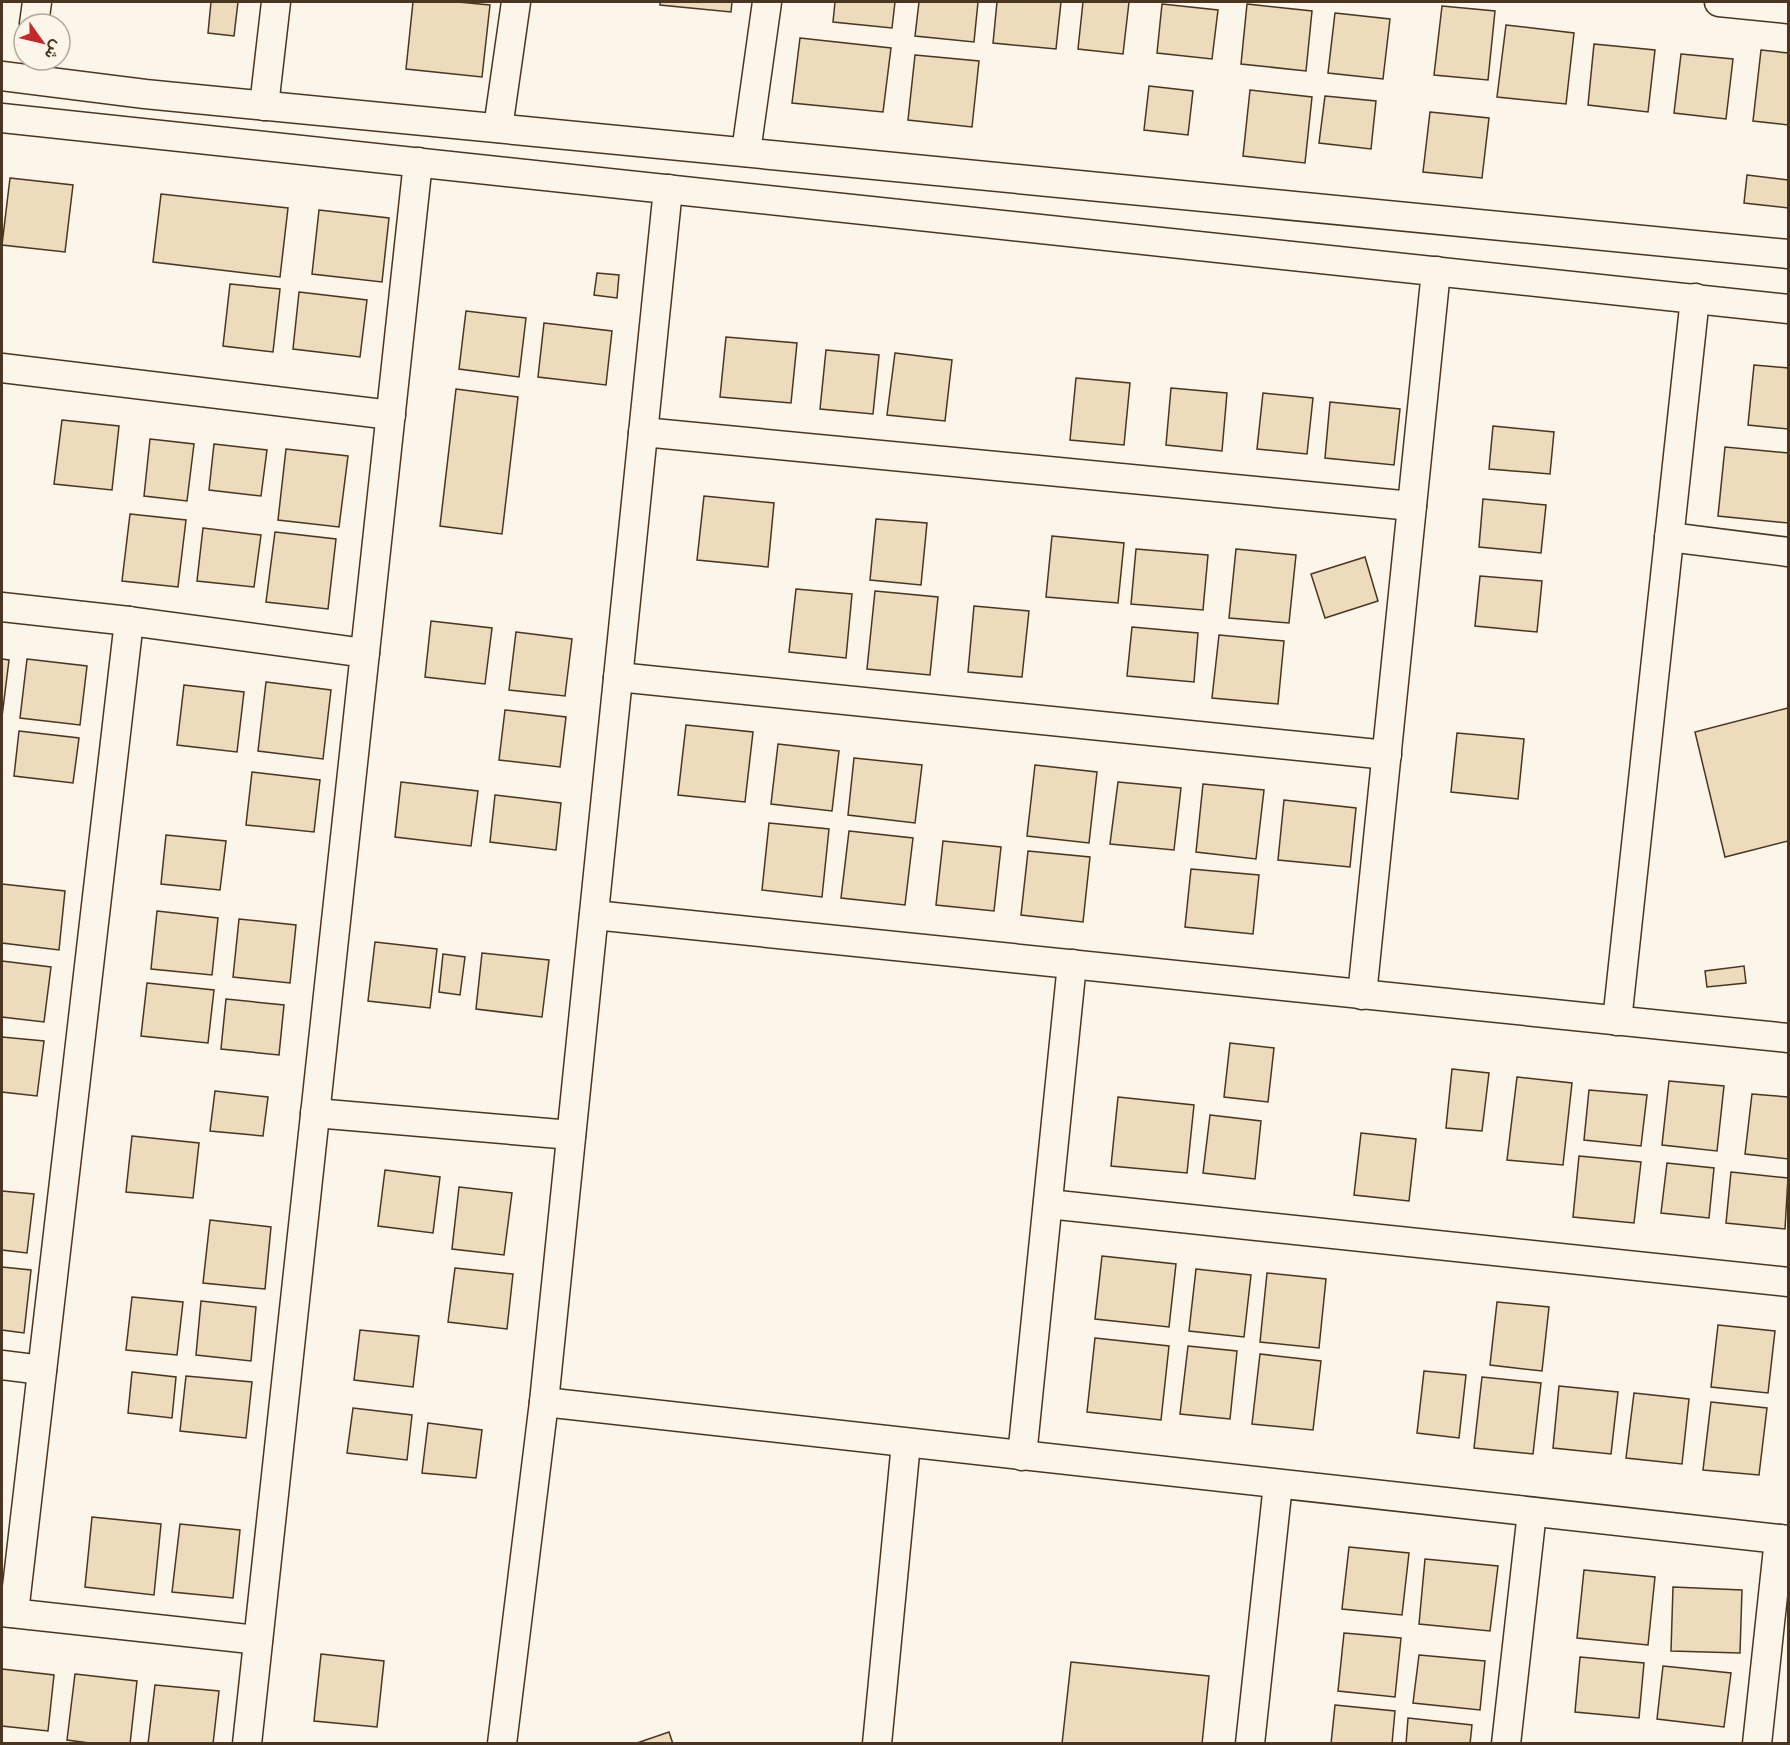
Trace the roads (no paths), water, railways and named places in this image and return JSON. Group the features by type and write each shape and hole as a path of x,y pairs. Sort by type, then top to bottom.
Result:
{"street":[{"path":"264,106 276,2"},
{"path":"498,128 516,2"},
{"path":"746,152 767,2"},
{"path":"1719,2 1788,9"},
{"path":"20,72 146,94 1788,254"},
{"path":"2,118 1788,309"},
{"path":"247,1743 418,162"},
{"path":"502,1743 544,1402 668,189"},
{"path":"1362,994 1437,271"},
{"path":"1617,1020 1695,298"},
{"path":"2,368 391,416"},
{"path":"643,432 1412,506"},
{"path":"1669,537 1788,552"},
{"path":"2,607 129,621 365,653"},
{"path":"129,621 42,1370 8,1612 258,1640"},
{"path":"618,676 1387,755"},
{"path":"594,915 1788,1038"},
{"path":"1022,1456 1072,964"},
{"path":"315,1113 571,1135"},
{"path":"1048,1204 1788,1282"},
{"path":"2,1365 42,1370"},
{"path":"544,1402 1784,1539 1757,1743"},
{"path":"877,1743 906,1443"},
{"path":"1250,1743 1278,1484"},
{"path":"1506,1743 1532,1512"}]}
